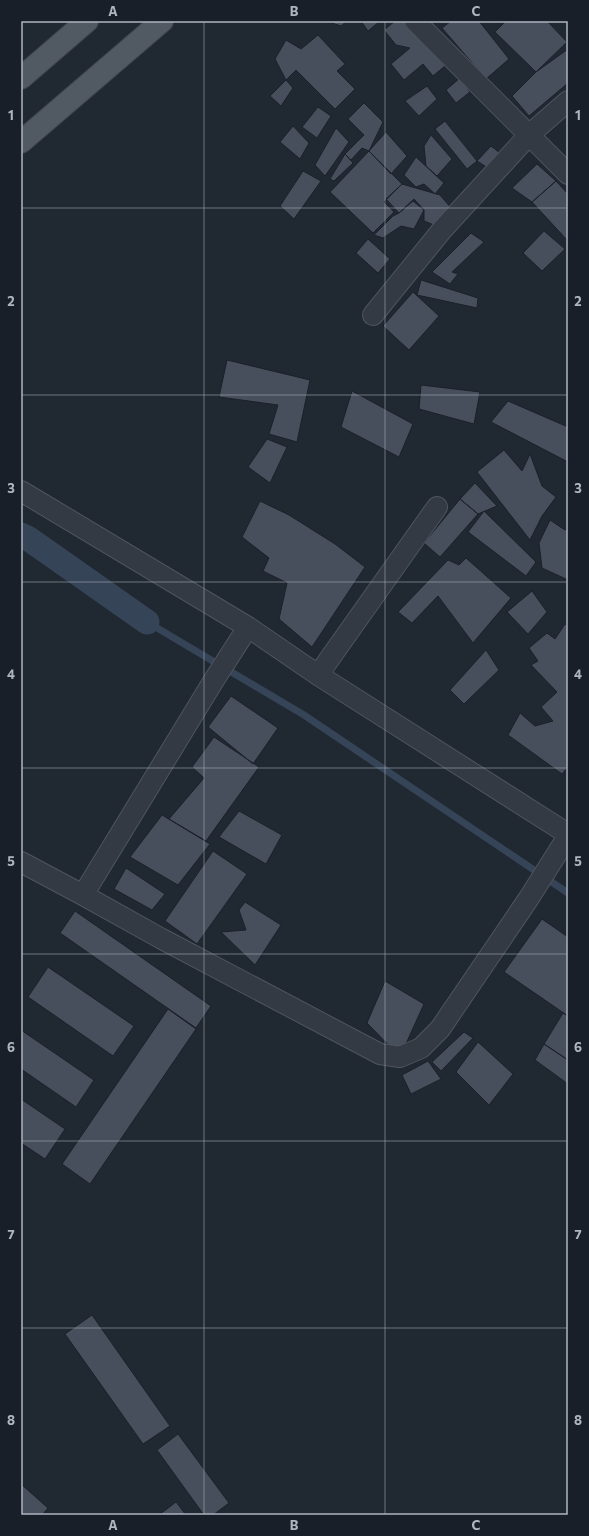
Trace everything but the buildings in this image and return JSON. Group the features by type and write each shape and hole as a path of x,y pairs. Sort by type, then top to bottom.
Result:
{"main road":[{"path":"21,78 87,21"},
{"path":"21,142 162,21"}],"street":[{"path":"415,21 568,174"},
{"path":"373,315 442,230 529,135 568,101"},
{"path":"21,491 248,627 318,675 568,835 529,898 440,1029 422,1048 400,1057 380,1054 162,939 84,895 21,862"},
{"path":"318,675 437,507"},
{"path":"84,895 214,680 248,627"}],"waterway":[{"path":"21,535 29,539 147,622"},
{"path":"147,622 304,715 568,893"}]}
